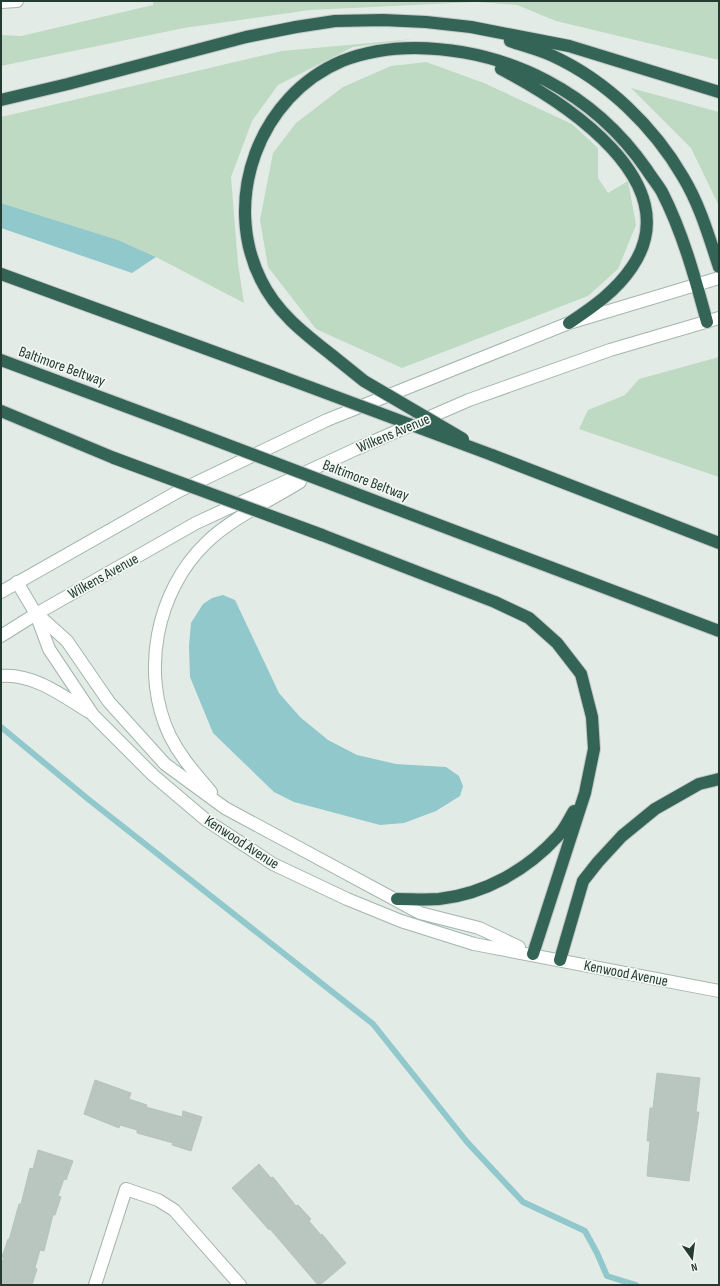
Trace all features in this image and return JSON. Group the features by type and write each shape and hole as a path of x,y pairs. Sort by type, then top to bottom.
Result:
{"highway":[{"path":"1,100 246,37 335,21 383,20 426,22 472,27 569,46 719,92"},
{"path":"472,27 553,56 595,80 626,107 657,139 684,177 703,220 719,267"},
{"path":"492,455 364,381 296,326 276,306 261,280 251,255 246,223 245,191 252,159 267,127 284,103 310,79 341,62 367,53 401,48 432,48 468,53 503,63 542,78 578,99 610,124 638,156 662,191 678,228 697,284 707,322"},
{"path":"468,53 538,89 574,114 601,138 626,166 638,184 644,200 647,218 645,235 641,251 632,266 620,283 599,303 569,323"},
{"path":"1,274 492,455 719,543"},
{"name":"Baltimore Beltway","path":"1,360 719,631"},
{"path":"1,411 114,458 322,535 495,602 529,618 557,643 581,674 592,716 594,749 585,792 533,954"},
{"path":"560,960 583,881 598,862 622,836 654,809 699,784 719,779"},
{"path":"397,899 440,899 472,892 501,882 535,859 559,835 585,792"}],"main road":[{"path":"1,2 17,1"},
{"path":"1,592 179,491 327,420 569,323 719,278"},
{"name":"Wilkens Avenue","path":"1,636 36,614 196,523 356,449 469,400 610,350 719,318"},
{"path":"225,808 181,757 169,735 162,712 156,683 154,654 160,623 171,592 184,568 205,543 220,530 356,449"},
{"name":"Kenwood Avenue","path":"17,582 36,614 49,648 93,715 154,776 206,820 273,864 347,899 401,921 474,944 533,954 719,991"},
{"name":"Kenwood Avenue","path":"36,614 67,641 108,702 165,764 225,808 397,899 420,913 479,928 533,954"},
{"path":"1,676 8,675 28,679 52,690 93,715"},
{"path":"95,1285 126,1189 158,1200 174,1210 240,1285"}],"green space":[{"path":"153,1 719,1 719,60 556,21 517,5 476,2 310,10 184,28 1,66 1,35 21,36 153,5"},
{"path":"414,39 353,47 278,85 252,121 231,177 238,264 244,303 156,257 118,240 1,203 1,117 282,51"},
{"path":"426,62 484,83 572,124 598,148 598,178 608,193 628,181 636,225 618,269 588,296 402,368 316,329 268,267 260,220 273,153 296,123 343,87 391,66"},
{"path":"631,88 719,112 719,206 691,148"},
{"path":"719,357 719,477 579,429 588,410 625,395 639,379"}],"water":[{"path":"1,203 118,240 156,257 132,273 1,228"},
{"path":"223,595 235,600 279,693 300,717 328,740 357,755 396,764 446,767 459,776 463,786 460,796 436,811 404,823 380,825 294,802 274,792 213,733 190,677 189,646 191,623 203,604 212,598"}],"building":[{"path":"657,1073 700,1078 696,1112 699,1112 689,1181 647,1176 650,1141 647,1141 650,1108 653,1108"},
{"path":"95,1080 131,1093 129,1099 147,1105 146,1107 182,1117 183,1111 202,1117 191,1151 172,1145 173,1143 137,1133 137,1130 120,1125 119,1128 84,1114"},
{"path":"38,1150 73,1161 58,1196 61,1197 55,1215 53,1215 44,1251 40,1250 35,1268 37,1269 32,1285 1,1285 1,1266 4,1257 2,1257 8,1239 9,1240 19,1204 21,1204 30,1168 33,1169"},
{"path":"259,1164 271,1178 273,1177 296,1206 298,1205 311,1219 309,1221 346,1263 320,1285 318,1285 270,1229 269,1230 232,1188"}],"waterway":[{"path":"1,727 88,799 373,1024 467,1142 523,1202 585,1231 607,1276 636,1285"}]}
